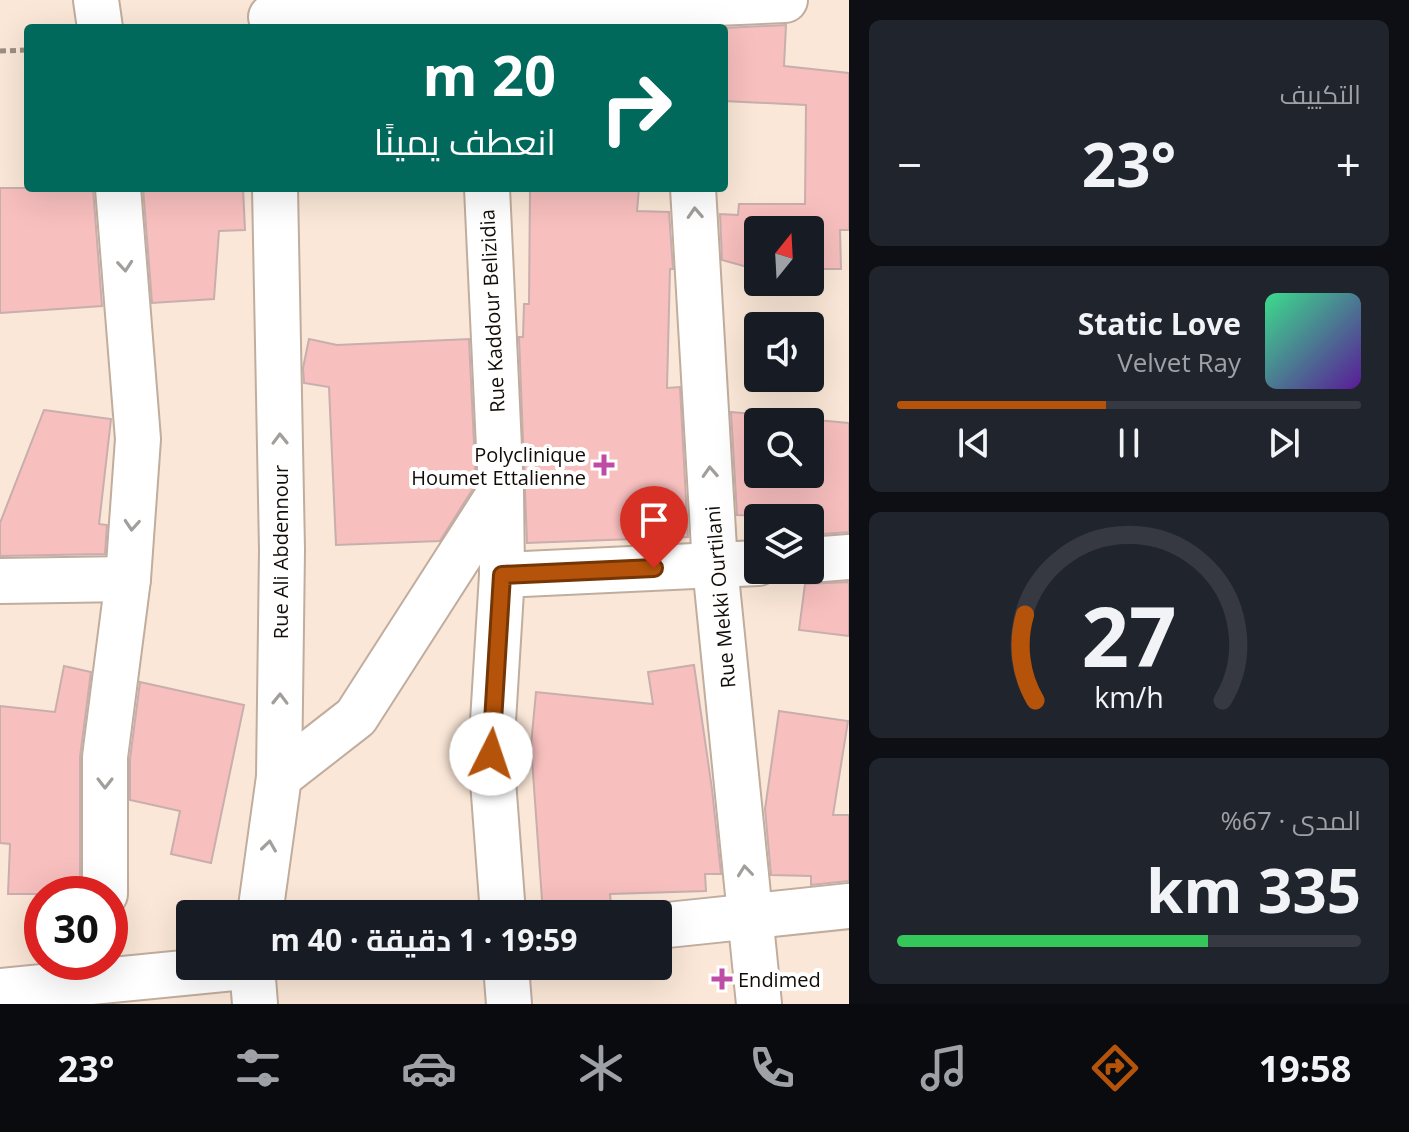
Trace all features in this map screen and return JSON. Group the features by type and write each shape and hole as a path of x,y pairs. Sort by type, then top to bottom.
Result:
{"street":[{"path":"96,0 99,24"},
{"path":"272,15 479,20 683,11 785,0"},
{"path":"105,876 105,757 128,579 138,439 118,192"},
{"name":"Rue Ali Abdennour","path":"262,900 279,777 282,550 275,192"},
{"name":"Rue Kaddour Belizidia","path":"487,192 502,575 491,754 502,900"},
{"name":"Rue Mekki Ourtilani","path":"693,192 715,566 759,1004"},
{"path":"279,777 356,717 501,491"},
{"path":"824,559 849,557"},
{"path":"502,575 744,564"},
{"path":"0,581 128,579"},
{"path":"672,925 849,906"},
{"path":"0,991 176,974"},
{"path":"254,980 255,1004"},
{"path":"507,980 509,1004"}],"path":[{"path":"0,51 24,50"}],"building":[{"path":"786,25 784,66 849,73 849,230 840,230 841,269 824,269 824,216 744,216 744,266 722,260 720,214 738,215 739,204 805,204 806,105 728,101 728,28"},
{"path":"0,188 24,188 24,192 93,192 102,306 0,313"},
{"path":"143,192 243,192 245,230 219,231 214,299 152,303"},
{"path":"530,192 639,192 637,211 669,212 673,269 670,269 667,388 680,387 688,537 527,543 519,337 523,337 524,304 529,304"},
{"path":"309,339 337,345 469,339 476,484 440,541 336,545 329,387 304,383 303,368"},
{"path":"44,410 111,419 99,524 107,525 105,554 0,556 0,523"},
{"path":"731,412 744,413 744,488 824,488 824,421 849,423 849,532 824,534 824,504 744,504 744,515 737,515"},
{"path":"849,582 849,636 799,630 805,584"},
{"path":"694,665 721,874 705,874 706,891 610,894 611,900 542,900 531,745 536,692 653,704 648,672"},
{"path":"64,666 91,672 80,757 80,876 24,876 24,894 8,894 10,844 0,843 0,706 55,712"},
{"path":"140,682 244,705 211,863 171,854 180,811 130,800 130,759"},
{"path":"779,711 848,721 833,815 849,815 849,881 811,885 811,876 771,875 765,809"}],"place":[{"name":"Polyclinique Houmet Ettalienne","path":"604,465"},
{"name":"Endimed","path":"722,979"}],"route":[{"path":"491,754 502,575 654,568"}]}
